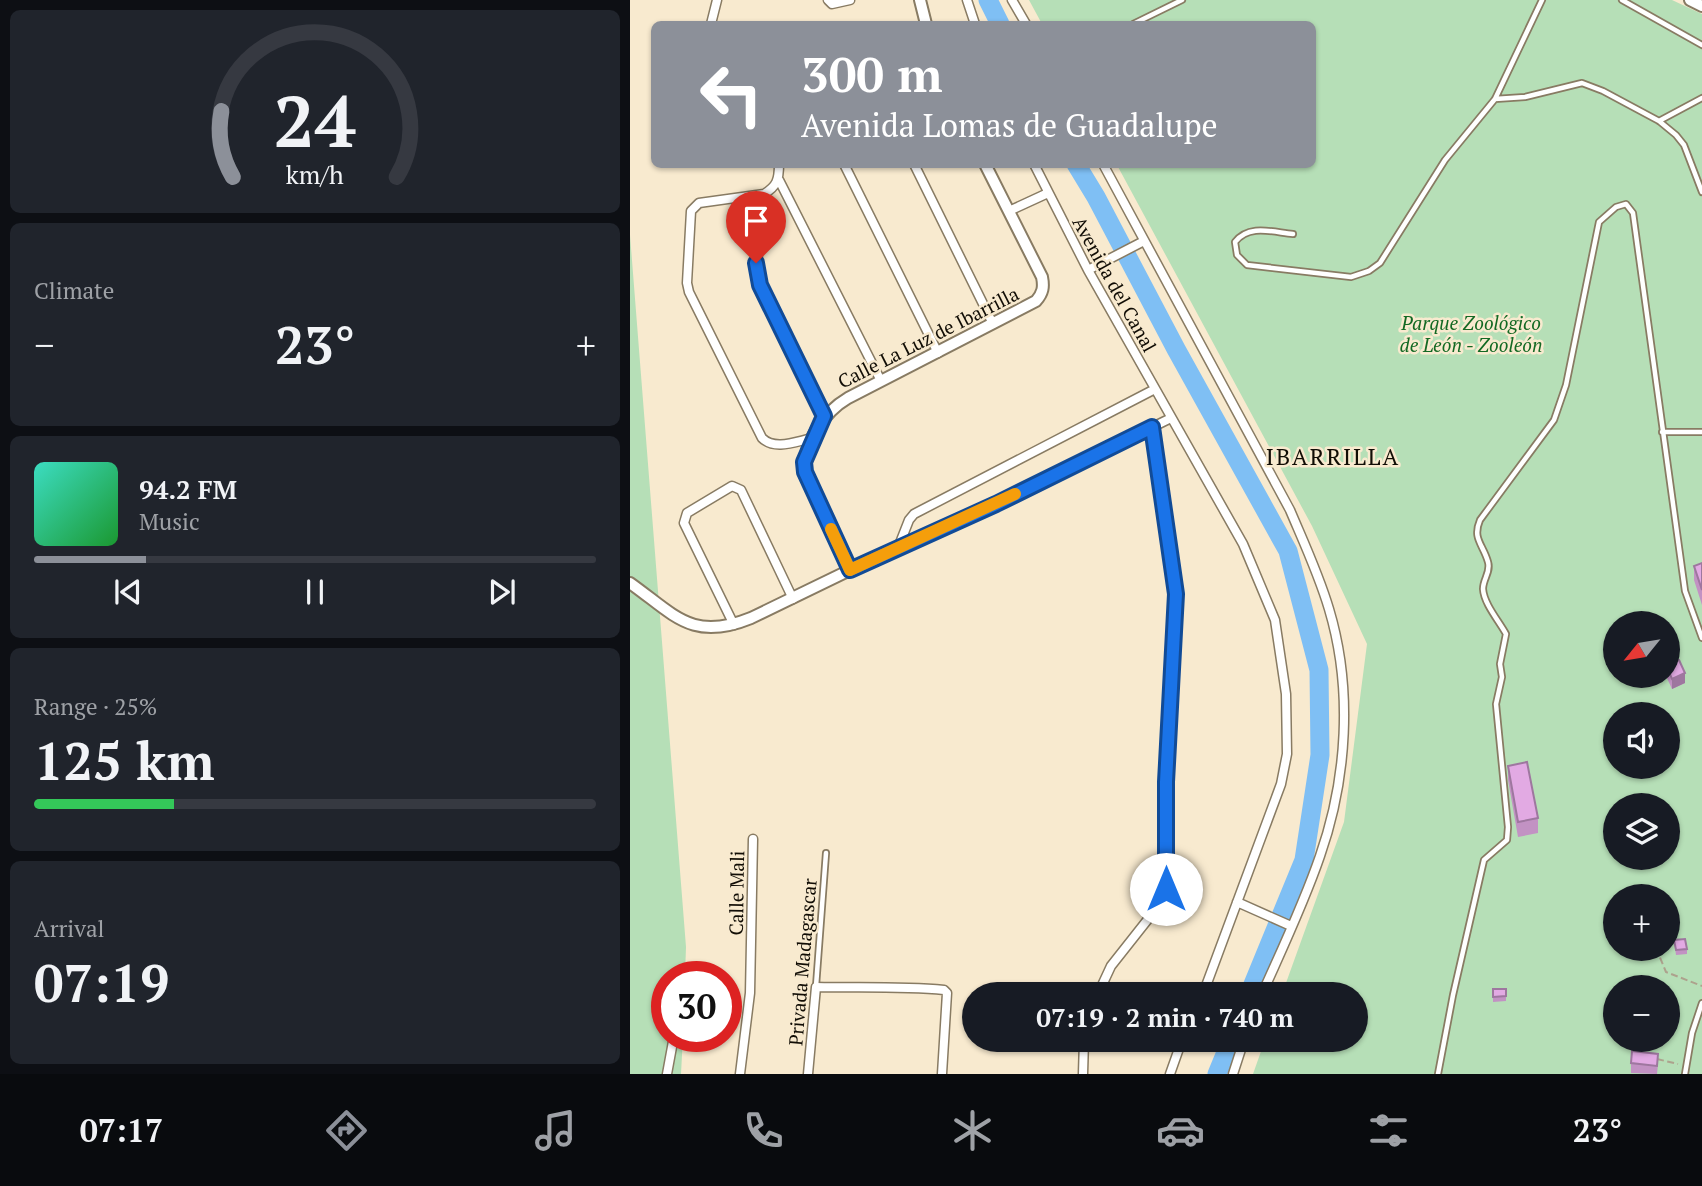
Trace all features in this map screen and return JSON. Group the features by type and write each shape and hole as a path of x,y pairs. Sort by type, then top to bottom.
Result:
{"street":[{"path":"712,21 717,0"},
{"path":"828,2 850,0"},
{"path":"920,0 925,21"},
{"path":"967,0 974,21"},
{"path":"1012,0 1024,21"},
{"path":"1689,0 1702,6"},
{"path":"779,168 779,180 881,381"},
{"path":"846,168 938,353"},
{"path":"916,168 993,324"},
{"name":"Calle La Luz de Ibarrilla","path":"824,416 834,405 993,324 1036,301 1041,295 1044,287 1042,277 987,168"},
{"name":"Avenida del Canal","path":"1036,168 1088,270 1242,544 1275,620 1286,694 1287,754 1281,784 1242,903 1208,982"},
{"path":"1105,168 1140,243 1290,510 1311,557 1330,611 1339,655 1344,705 1343,743 1336,796 1320,856 1267,982"},
{"path":"779,180 773,189 764,194 699,202 694,206 691,211 689,292 762,438 768,444 777,445 813,438"},
{"path":"1009,211 1048,193"},
{"path":"764,194 757,240 756,263 760,285 824,416 804,462 805,472 850,570"},
{"path":"1088,270 1140,243"},
{"path":"898,548 914,514 1155,389"},
{"path":"630,583 680,619 696,627 712,629 734,625 996,504 1171,418"},
{"path":"1104,982 1111,966 1160,904 1166,889 1166,782 1176,594 1152,427"},
{"path":"734,625 684,523 687,513 732,486 741,490 793,598"},
{"name":"Calle Mali","path":"740,1074 750,993 752,839"},
{"path":"1242,903 1291,926"},
{"path":"816,987 907,987 944,990 948,997 942,1074"},
{"name":"Privada Madagascar","path":"808,1074 816,987"},
{"path":"667,1074 671,1052"},
{"path":"1083,1074 1084,1052"},
{"path":"1170,1074 1178,1052"},
{"path":"1233,1074 1240,1052"}],"lane":[{"path":"1139,21 1182,0"},
{"path":"1293,234 1252,230 1241,234 1235,242 1237,255 1247,265 1351,277 1369,271 1380,263 1445,160 1495,99 1542,0"},
{"path":"1622,0 1702,45"},
{"path":"1495,99 1525,97 1582,83 1603,91 1659,121 1684,145 1702,192"},
{"path":"1659,121 1702,98"},
{"path":"1438,1074 1484,860 1507,840 1496,704 1502,677 1500,664 1506,634 1484,596 1483,586 1489,563 1476,529 1554,420 1566,385 1599,222 1616,206 1626,204 1633,213 1685,591 1702,638"},
{"path":"1662,432 1702,432"},
{"name":"Privada Madagascar","path":"816,987 826,853"},
{"path":"1685,1074 1692,1032 1702,1003"}],"path":[{"path":"1661,961 1665,972 1702,986"},
{"path":"1646,1056 1686,1066"}],"green space":[{"name":"Parque Zoológico de León - Zooleón","path":"1029,0 1672,0 1702,14 1702,1074 1253,1074 1261,1052 1368,1052 1368,982 1286,982 1344,822 1367,644 1312,526 1119,168 1316,168 1316,21 1040,21"},
{"path":"630,235 686,947 686,961 651,961 651,1052 682,1052 681,1074 630,1074"}],"building":[{"path":"1702,563 1702,590 1694,566"},
{"path":"1680,662 1685,673 1680,675"},
{"path":"1527,762 1538,818 1518,822 1508,766"},
{"path":"1680,939 1685,939 1687,949 1680,950"},
{"path":"1493,989 1506,989 1506,996 1493,997"},
{"path":"1632,1052 1658,1054 1657,1066 1631,1063"}],"waterway":[{"path":"988,0 998,21"},
{"path":"1078,168 1288,551 1319,670 1320,755 1304,860 1254,982"},
{"path":"1217,1074 1226,1052"}],"slow traffic":[{"path":"831,529 850,570 1015,494"}],"district":[{"name":"IBARRILLA","path":"1333,456"}],"route":[{"path":"756,263 760,285 824,416 804,462 805,472 850,570 996,504 1152,427 1176,594 1166,782 1166,889"}]}
